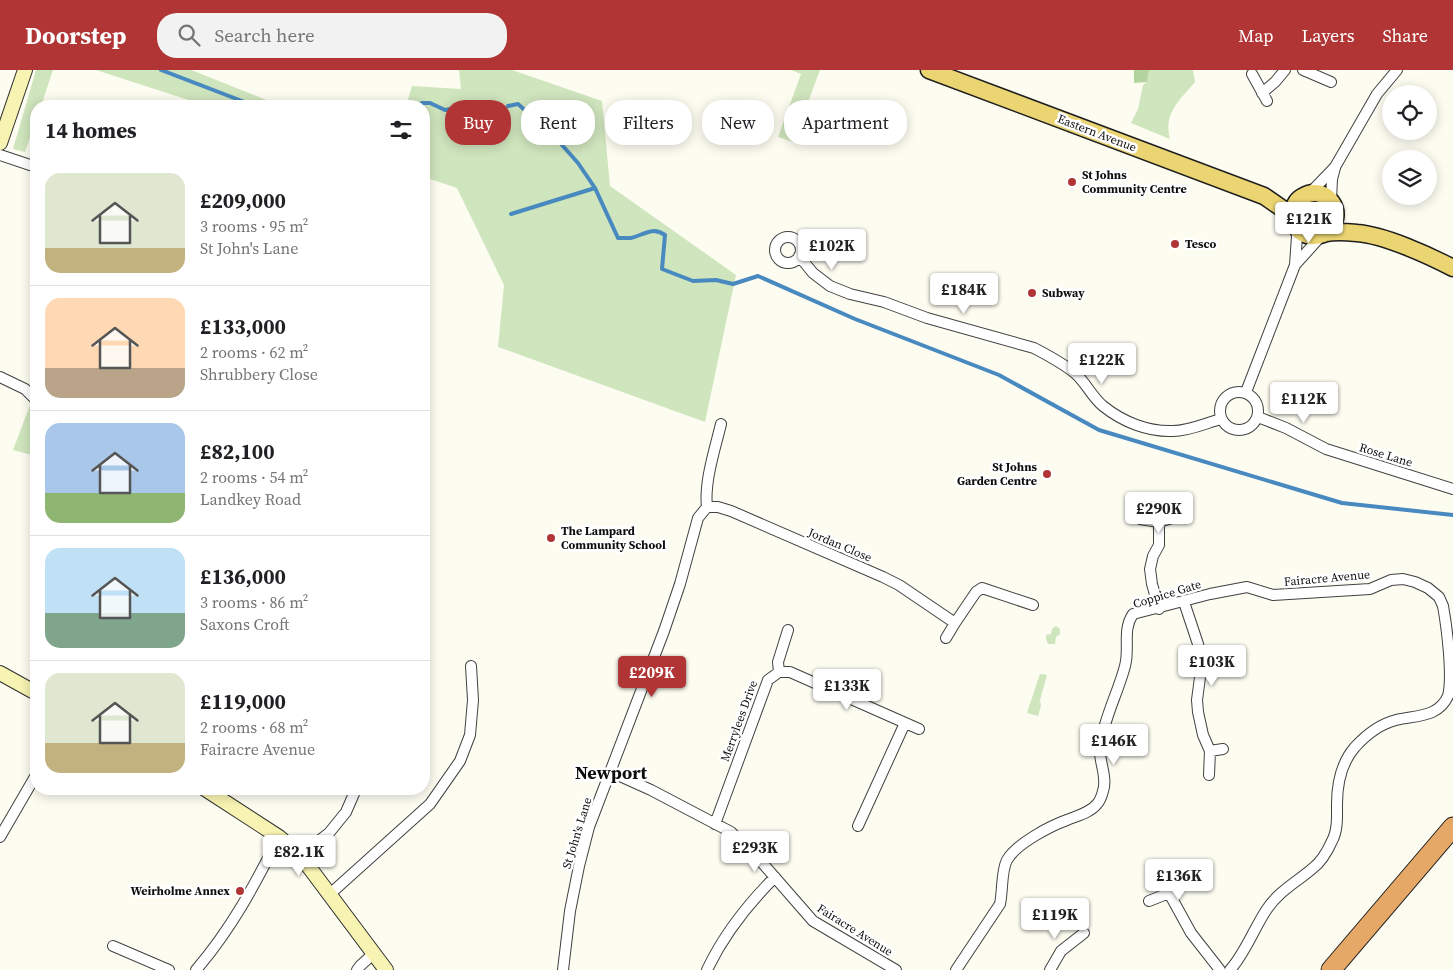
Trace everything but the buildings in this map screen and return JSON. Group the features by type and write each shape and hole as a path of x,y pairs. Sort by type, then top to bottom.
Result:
{"highway":[{"path":"1331,970 1453,827"}],"main road":[{"name":"Eastern Avenue","path":"929,70 1264,196 1280,207 1294,222"},
{"path":"1368,234 1318,193 1304,196 1295,204 1294,222 1302,232 1312,236 1345,231 1368,234 1453,268"},
{"name":"Eastern Avenue","path":"1264,196 1304,196"},
{"path":"1324,234 1334,223 1333,206"}],"street":[{"path":"0,143 25,70"},
{"path":"1252,74 1264,97 1285,70"},
{"path":"1303,70 1331,82"},
{"path":"1333,206 1332,179 1335,167 1377,94 1397,70"},
{"path":"0,155 30,166"},
{"path":"1304,196 1335,167"},
{"path":"1246,392 1295,265 1297,236 1294,222"},
{"path":"1295,265 1324,234"},
{"path":"799,256 813,272 830,286 850,294 884,302 927,318 1034,348 1049,355 1060,361 1078,376 1102,406 1132,424 1152,430 1175,432 1221,418"},
{"path":"0,377 25,389 30,394"},
{"path":"1236,392 1246,392 1258,404 1258,417 1250,427 1243,430 1236,430 1227,426 1221,418 1221,403 1225,397 1236,392"},
{"name":"Rose Lane","path":"1258,417 1286,428 1326,449 1453,489"},
{"name":"St John's Lane","path":"563,970 570,911 579,866 590,827 664,630 680,584 698,518 707,507 706,499 710,474 721,424"},
{"name":"Jordan Close","path":"707,507 718,507 731,511 883,577 955,623"},
{"path":"1140,519 1159,522 1175,517"},
{"path":"1159,522 1159,545 1153,556 1150,569 1159,608"},
{"name":"Fairacre Avenue","path":"1230,970 1237,962 1268,908 1282,892 1314,868 1334,838 1340,779 1344,765 1354,748 1378,727 1395,720 1428,715 1440,708 1448,696 1452,681 1450,624 1444,606 1439,597 1428,588 1416,582 1403,579 1391,580 1370,589 1273,595"},
{"name":"Coppice Gate","path":"956,970 1000,904 1004,867 1008,857 1026,842 1050,827 1090,811 1097,804 1104,789 1100,746 1125,665 1126,631 1133,614 1210,594 1247,587 1273,595"},
{"path":"946,638 976,592 982,588 1033,605"},
{"path":"1184,602 1202,662 1197,700 1203,734 1210,751 1209,775"},
{"path":"788,630 778,662 779,672 790,672 919,729"},
{"path":"330,894 430,804 460,761 470,735 473,700 472,666"},
{"name":"Merrylees Drive","path":"715,824 768,680 779,672"},
{"path":"0,673 30,690"},
{"path":"858,826 905,723"},
{"path":"1210,751 1223,749"},
{"name":"Fairacre Avenue","path":"611,772 651,790 732,832 758,858 813,921 896,970"},
{"path":"0,837 30,786"},
{"path":"214,795 279,836 300,855 386,970"},
{"path":"300,855 329,833 346,812 353,795"},
{"path":"196,970 213,949 248,897 279,836"},
{"path":"1149,901 1169,893 1178,885 1196,876"},
{"path":"707,970 715,953 754,898 775,878"},
{"path":"1169,893 1191,934 1220,970"},
{"path":"1050,970 1061,951 1084,933"},
{"path":"113,946 169,970"},
{"path":"358,970 374,954"}],"green space":[{"path":"36,70 53,70 43,100 30,100 30,137 25,152 13,149"},
{"path":"96,70 191,70 267,100 188,100"},
{"path":"459,70 512,70 602,101 610,186 736,275 705,422 498,347 504,285 457,188 430,179 430,100 408,100 412,86 461,89"},
{"path":"791,70 820,70 809,100 792,100 801,74"},
{"path":"1134,70 1149,70 1147,82 1134,83"},
{"path":"1149,70 1193,70 1195,82 1171,114 1168,130 1170,139 1131,123 1138,109 1143,85 1147,82"},
{"path":"784,121 784,139 778,137"},
{"path":"30,405 30,454 13,450"},
{"path":"1056,626 1060,629 1060,634 1056,637 1055,644 1048,644 1046,635 1051,634 1052,629"},
{"path":"1040,674 1047,675 1038,716 1027,713"}],"waterway":[{"path":"161,70 239,100"},
{"path":"430,103 445,110"},
{"path":"511,105 518,104 554,136 578,163 595,188 618,238 631,238 652,231 665,235 662,269 693,281 716,280 733,284 758,276 855,319 999,375 1099,430 1342,503 1453,515"},
{"path":"511,214 595,188"}],"place":[{"name":"St Johns Community Centre","path":"1072,182"},
{"name":"Tesco","path":"1175,244"},
{"name":"Subway","path":"1032,293"},
{"name":"St Johns Garden Centre","path":"1047,474"},
{"name":"The Lampard Community School","path":"551,538"},
{"name":"Weirholme Annex","path":"240,891"}],"district":[{"name":"Newport","path":"611,772"}]}
